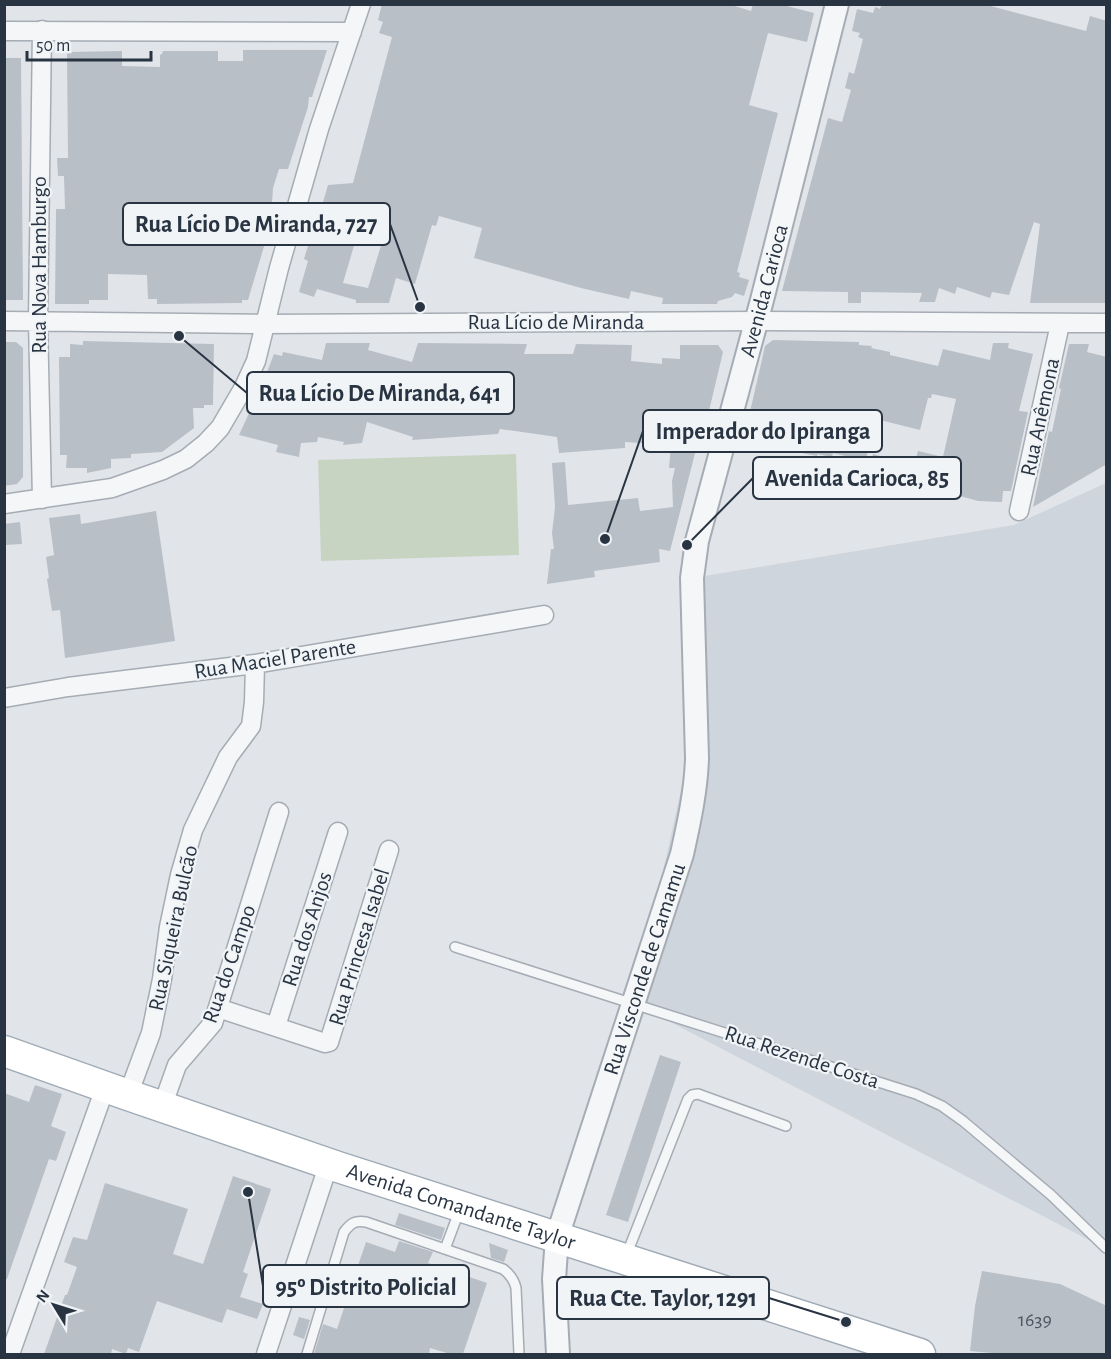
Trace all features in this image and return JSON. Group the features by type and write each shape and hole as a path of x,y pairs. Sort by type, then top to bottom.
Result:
{"main road":[{"name":"Avenida Comandante Taylor","path":"4,1051 116,1092 329,1163 920,1354"}],"street":[{"path":"4,504 112,488 163,470 186,459 220,428 256,361 267,324 279,267 316,141 361,4"},
{"name":"Avenida Carioca","path":"692,578 698,541 757,321 833,5"},
{"name":"Rua Nova Hamburgo","path":"42,30 38,321 42,499"},
{"path":"4,31 352,32"},
{"name":"Rua Lício de Miranda","path":"4,321 267,324 757,321 1107,323"},
{"name":"Rua Anêmona","path":"1019,511 1060,324"},
{"name":"Rua Visconde de Camamu","path":"558,1354 554,1279 557,1237 682,854 696,782 692,578"},
{"name":"Rua Maciel Parente","path":"4,698 68,687 255,664 544,615"},
{"name":"Rua Siqueira Bulcão","path":"10,1354 116,1092 151,1033 180,875 193,830 228,757 251,726 255,664"},
{"name":"Rua do Campo","path":"162,1107 177,1065 190,1048 209,1030 218,1008 279,812"},
{"name":"Rua dos Anjos","path":"276,1026 338,832"},
{"name":"Rua Princesa Isabel","path":"276,1026 327,1043 330,1040 389,850"},
{"path":"218,1008 276,1026"},
{"path":"266,1354 329,1163"}],"lane":[{"name":"Rua Rezende Costa","path":"454,947 916,1094 942,1106 963,1121 1051,1195 1106,1247"},
{"path":"625,1259 688,1099 692,1095 698,1094 786,1126"},
{"path":"446,1249 460,1206"},
{"path":"307,1354 344,1232 351,1223 358,1221 503,1269 511,1276 516,1288 519,1354"}],"shaded area":[{"path":"1106,483 1106,1249 634,1003 696,722 692,578 1014,525"}],"green space":[{"path":"516,454 519,555 321,561 318,460"}],"building":[{"path":"382,4 728,4 751,11 753,4 779,4 814,13 807,42 768,33 749,105 778,113 737,272 740,273 739,277 749,280 744,296 735,293 732,297 718,301 717,304 662,304 663,298 631,291 629,299 581,288 474,258 482,228 439,216 436,226 432,225 415,284 396,278 389,303 356,303 356,300 317,289 314,297 299,292 308,261 304,259 328,185 353,183 392,37 379,33 383,22 378,20","holes":["361,222 386,229 368,288 343,283"]},
{"path":"882,4 983,4 1086,31 1090,16 1107,21 1107,303 1030,303 1040,224 1034,222 1009,295 992,292 990,298 957,287 955,294 939,288 935,302 919,302 922,293 861,292 861,303 848,303 848,292 782,291 828,118 842,122 851,90 845,88 849,72 854,74 863,39 858,37 860,33 852,31 857,9 873,13 875,7 880,9"},
{"path":"243,50 327,50 312,97 309,97 308,107 288,169 279,169 273,188 272,203 277,203 248,300 242,300 242,303 157,304 157,299 148,299 147,275 108,274 108,300 89,300 89,304 55,304 56,209 65,209 64,176 58,176 57,158 68,158 67,52 122,51 122,66 160,67 160,55 163,51 218,51 218,61 243,61"},
{"path":"4,58 21,58 23,300 4,300"},
{"path":"773,340 859,342 859,345 872,346 871,348 890,352 890,355 938,366 943,349 990,360 993,343 1009,343 1008,348 1033,354 1019,411 1028,412 1011,491 1003,491 1002,502 978,501 935,489 936,485 911,479 911,481 870,468 873,454 914,466 918,451 943,457 956,399 932,394 931,398 928,398 920,430 876,419 874,426 872,425 866,461 833,453 832,457 742,447 765,346"},
{"path":"83,341 214,344 213,405 193,408 194,428 162,452 131,454 131,458 111,459 111,468 87,473 87,468 66,468 67,455 60,455 59,357 70,357 70,344 83,345"},
{"path":"4,342 16,342 23,348 23,477 17,484 4,486"},
{"path":"326,343 370,343 368,350 412,362 418,343 527,344 524,354 573,354 576,344 632,345 631,361 662,364 662,358 680,359 680,345 718,345 723,352 709,411 711,411 707,427 702,426 670,551 659,549 660,562 594,571 595,577 547,584 551,549 554,549 552,533 555,507 552,463 565,462 568,505 638,498 640,511 673,507 672,481 675,468 669,468 671,445 625,442 625,448 559,453 557,437 500,429 498,434 412,440 413,437 367,422 362,443 343,445 344,442 318,437 317,442 301,443 299,457 276,452 278,445 239,435 274,354 282,356 283,352 322,360"},
{"path":"1069,344 1089,344 1087,352 1107,357 1107,464 1033,507 1049,431 1052,432"},
{"path":"156,511 175,641 65,658 60,610 52,611 47,579 49,578 46,557 54,555 49,518 80,514 81,524"},
{"path":"20,522 22,544 4,545 4,524"},
{"path":"660,1055 681,1062 628,1222 606,1215"},
{"path":"35,1085 62,1094 51,1126 66,1132 56,1161 49,1159 7,1279 4,1279 4,1093 29,1102"},
{"path":"233,1176 271,1189 243,1272 248,1274 240,1297 263,1304 257,1319 227,1309 222,1323 157,1301 139,1352 128,1348 126,1354 112,1349 111,1354 44,1354 77,1267 64,1262 73,1237 87,1240 105,1183 188,1209 173,1254 203,1264"},
{"path":"399,1213 445,1228 441,1240 395,1225"},
{"path":"399,1241 433,1252 428,1263 487,1283 463,1354 450,1354 430,1348 429,1354 314,1354 323,1324 337,1329 345,1305 330,1300 334,1288 349,1292 366,1242 395,1252"},
{"path":"489,1243 508,1250 504,1262 491,1258"},
{"path":"982,1271 1060,1284 1107,1306 1107,1354 1003,1354 970,1351"},
{"path":"299,1317 310,1320 304,1339 293,1335"}],"place":[{"name":"Rua Lício De Miranda, 727","path":"420,307"},
{"name":"Rua Lício De Miranda, 641","path":"179,336"},
{"name":"Imperador do Ipiranga","path":"605,539"},
{"name":"Avenida Carioca, 85","path":"687,545"},
{"name":"95º Distrito Policial","path":"248,1192"},
{"name":"Rua Cte. Taylor, 1291","path":"846,1322"}]}
